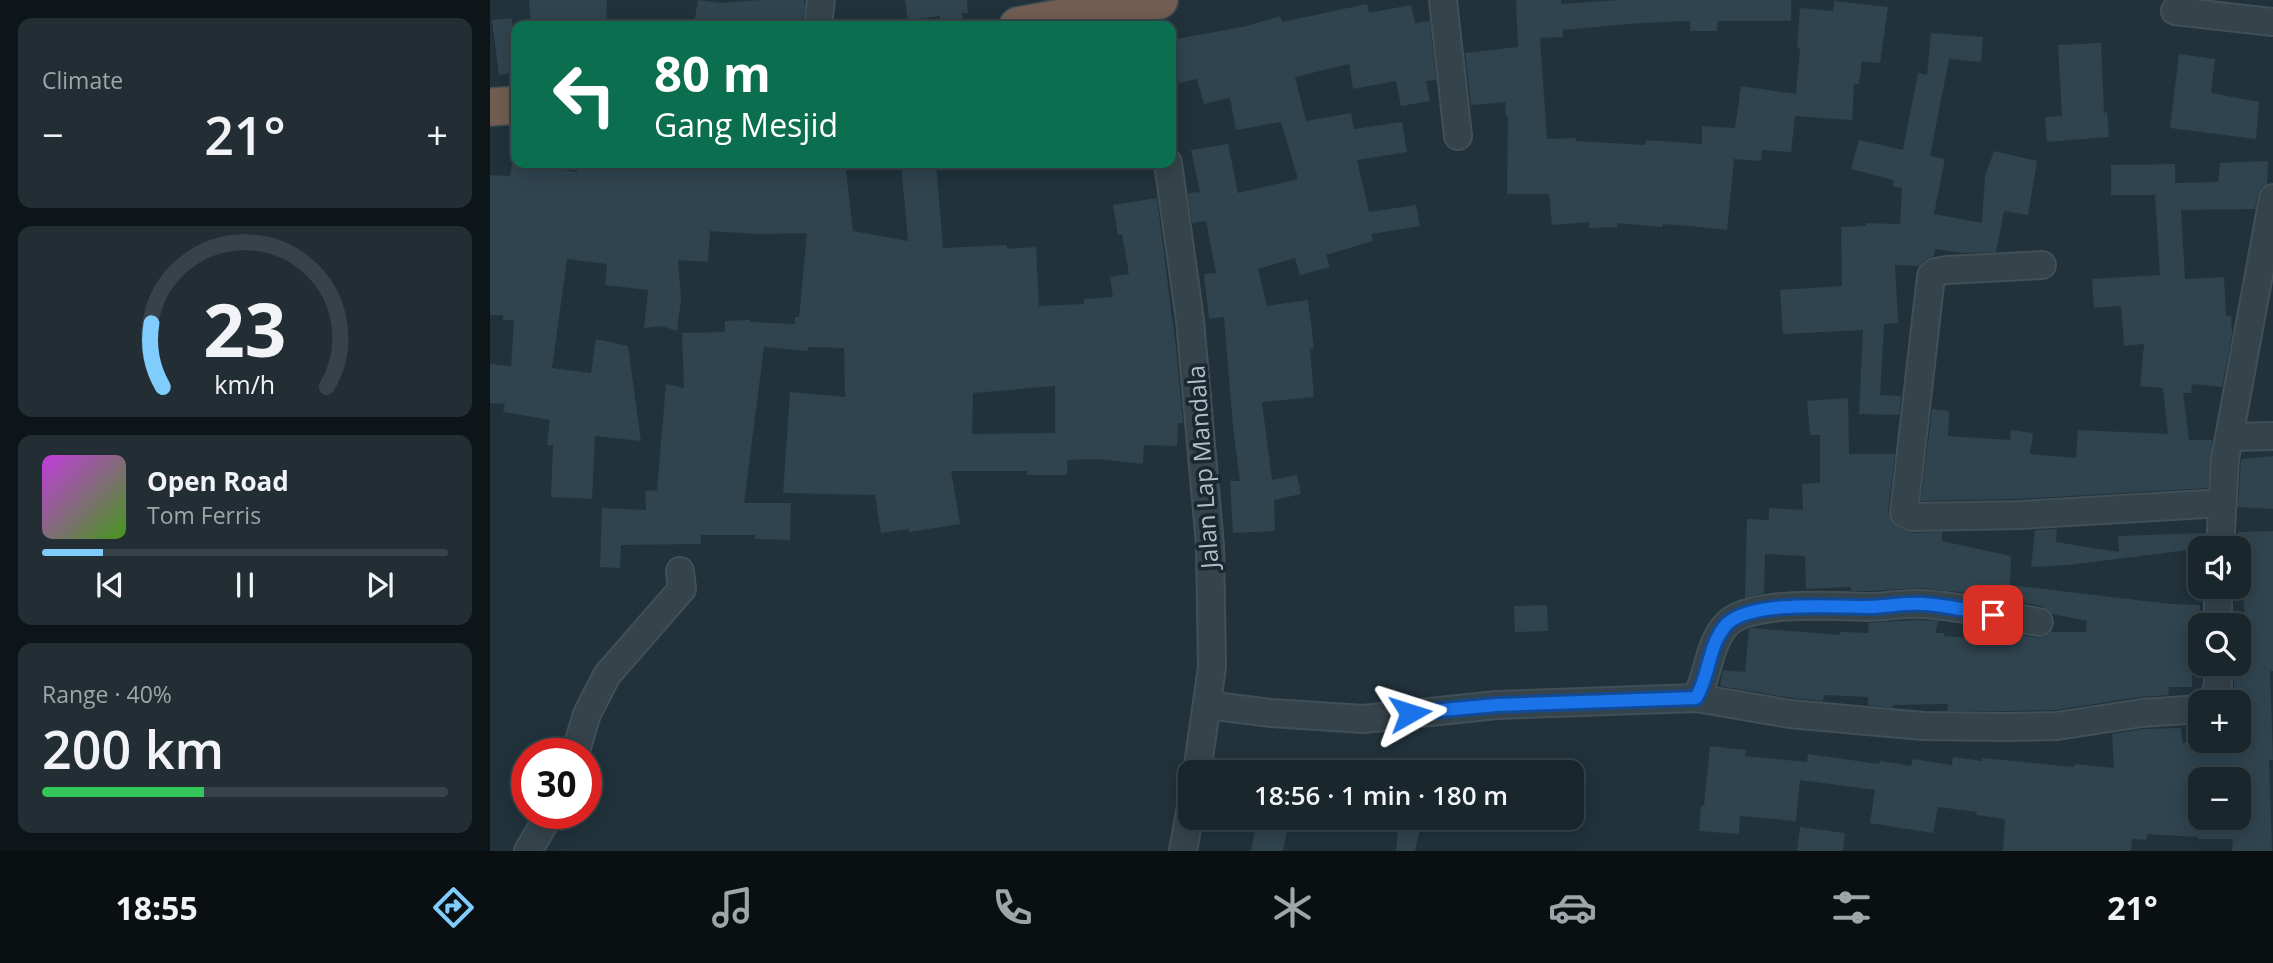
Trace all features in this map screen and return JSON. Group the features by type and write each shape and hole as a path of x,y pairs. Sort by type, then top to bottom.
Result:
{"highway":[{"path":"1078,21 1151,10"},
{"path":"490,107 511,105"}],"street":[{"path":"819,21 821,0"},
{"path":"1443,0 1458,136"},
{"path":"2175,10 2273,22"},
{"name":"Jalan Lap Mandala","path":"1169,168 1190,320 1210,545 1212,667 1199,760"},
{"path":"2221,536 2225,459 2267,268 2273,198"},
{"path":"2042,265 1947,270 1935,272 1931,276 1904,513 1913,517 2021,515 2222,503"},
{"path":"2229,437 2273,436"},
{"path":"580,738 587,714 607,675 682,589 680,571"},
{"path":"1696,698 1702,689 1720,634 1728,622 1742,614 1802,605 1870,607 1924,604 2039,622"},
{"path":"1207,705 1272,713 1363,719 1497,705 1696,698 1790,714 1923,726 1965,727 2057,726 2142,713 2188,710"},
{"path":"528,851 541,829"},
{"path":"1183,851 1187,830"}],"building":[{"path":"529,0 607,0 606,21 531,21"},
{"path":"698,0 721,3 804,0 805,4 803,20 694,21"},
{"path":"905,0 967,0 968,13 962,13 963,21 940,21 940,16 908,20"},
{"path":"1516,0 1561,0 1561,4 1620,0 1791,0 1791,21 1718,21 1717,31 1690,31 1690,21 1640,23 1563,30 1563,37 1540,38 1547,139 1576,138 1576,141 1645,145 1646,140 1702,144 1702,126 1735,128 1741,86 1796,94 1800,8 1833,11 1834,1 1888,7 1880,63 1862,61 1859,84 1854,84 1852,120 1795,116 1791,152 1762,150 1761,161 1734,159 1727,230 1617,223 1617,227 1589,228 1589,222 1552,225 1549,194 1507,194 1508,116 1505,102 1471,105 1465,53 1518,47"},
{"path":"1367,4 1369,13 1411,5 1415,23 1430,21 1436,80 1426,81 1430,101 1401,106 1396,81 1353,89 1349,64 1295,77 1306,121 1351,113 1354,129 1402,122 1407,152 1357,160 1369,212 1416,205 1420,226 1371,234 1373,241 1326,255 1330,267 1300,275 1295,258 1258,269 1267,306 1308,300 1314,348 1310,349 1314,397 1262,402 1272,480 1297,475 1301,494 1274,500 1275,531 1233,533 1230,481 1240,481 1224,317 1209,319 1204,274 1216,273 1206,221 1192,223 1188,193 1200,192 1191,150 1228,144 1238,193 1298,179 1281,122 1236,130 1230,98 1204,104 1197,79 1179,83 1176,39 1247,26 1280,16 1282,22"},
{"path":"512,18 511,74 499,75 492,20"},
{"path":"1931,33 1983,37 1981,62 1949,59 1930,156 1945,159 1934,214 1982,223 1985,176 1994,151 2037,161 2028,215 2004,211 1996,252 1962,253 1935,249 1934,256 1919,266 1895,265 1898,323 1884,324 1880,395 1901,396 1899,415 1859,414 1863,330 1783,334 1780,290 1842,286 1841,227 1866,226 1866,223 1900,224 1902,188 1893,186 1894,180 1851,169 1859,140 1903,150 1918,73 1927,75"},
{"path":"2101,43 2104,113 2107,112 2109,137 2047,142 2045,117 2062,116 2058,45"},
{"path":"2179,54 2215,59 2211,93 2259,102 2256,139 2170,128"},
{"path":"2268,161 2267,184 2258,194 2255,209 2181,210 2185,279 2224,277 2226,316 2231,316 2232,335 2222,387 2192,384 2191,393 2183,393 2189,440 2212,440 2208,488 2020,499 1921,501 1932,409 1949,411 1948,436 2010,440 2011,430 2033,433 2030,454 2076,458 2078,430 2168,434 2163,388 2140,386 2144,344 2124,346 2121,306 2094,308 2092,279 2160,275 2155,195 2111,195 2111,165 2175,164 2175,183 2218,182 2220,163"},
{"path":"511,168 577,172 577,168 846,168 853,231 908,241 901,168 936,168 943,248 1007,245 1007,249 1036,247 1039,306 1084,304 1084,299 1113,297 1110,277 1129,274 1122,234 1118,235 1113,205 1157,198 1183,423 1178,423 1177,446 1144,445 1143,464 1098,459 1067,460 1067,475 1027,475 1027,471 951,471 960,524 909,532 909,529 881,533 875,495 783,493 790,392 845,397 844,348 808,347 808,351 764,347 744,503 791,503 790,540 755,539 755,535 701,535 701,544 621,545 620,568 600,567 602,508 646,510 645,491 657,490 666,384 684,388 682,333 725,332 725,321 795,324 795,317 799,317 807,233 710,231 708,262 678,260 681,299 677,331 662,326 644,328 648,290 605,285 607,264 567,259 552,368 591,373 596,339 628,346 641,441 595,436 592,499 551,497 553,445 547,445 550,420 503,412 505,404 490,403 490,364 511,366 514,320 503,320 503,315 490,315 490,175 510,176","holes":["1055,386 1055,433 972,434 973,393"]},
{"path":"1848,398 1849,454 1895,454 1888,511 1891,521 1898,527 1913,533 1942,532 1942,541 2011,556 2010,585 2170,604 2200,605 2200,613 2188,613 2188,676 2192,676 2192,687 2169,687 2168,695 2056,710 1947,711 1948,704 1893,705 1893,708 1868,705 1868,697 1824,695 1823,701 1720,686 1723,670 1745,672 1749,629 1752,628 1840,635 1840,632 1868,633 1869,623 1915,620 1938,621 1935,633 1944,633 1944,636 1983,639 1984,632 2006,632 2037,638 2051,632 2086,632 2087,621 2052,614 2042,606 1968,593 1922,588 1868,591 1851,591 1851,587 1806,589 1805,556 1765,554 1764,593 1745,598 1747,519 1769,520 1769,508 1803,510 1802,484 1820,483 1820,435 1810,435 1807,401"},
{"path":"2273,456 2273,509 2238,507 2241,459"},
{"path":"2057,529 2056,542 2119,552 2118,536 2205,533 2205,536 2188,536 2188,550 2031,567 2035,530"},
{"path":"2273,531 2273,671 2270,671 2273,760 2269,760 2272,851 2232,851 2233,839 2147,834 2146,840 2132,839 2131,851 2003,851 2005,819 1938,807 1933,833 1870,823 1875,790 1800,780 1796,821 1740,816 1739,834 1699,831 1710,746 1746,750 1745,756 1807,762 1808,754 1911,766 1913,759 1952,765 1953,757 2114,768 2112,734 2144,729 2181,728 2183,743 2188,743 2188,753 2251,753 2251,690 2234,690 2234,676 2251,676 2251,613 2245,613 2243,599 2251,599 2251,536 2238,536 2238,532"},
{"path":"1547,605 1548,631 1515,632 1514,606"},
{"path":"1800,827 1845,833 1843,851 1797,851"},
{"path":"1255,830 1287,830 1283,851 1251,851"},
{"path":"1398,830 1420,830 1415,851 1396,851"}],"route":[{"path":"1410,713 1497,705 1696,698 1702,689 1720,634 1728,622 1742,614 1802,605 1841,604 1870,607 1924,604 1993,615"}]}
